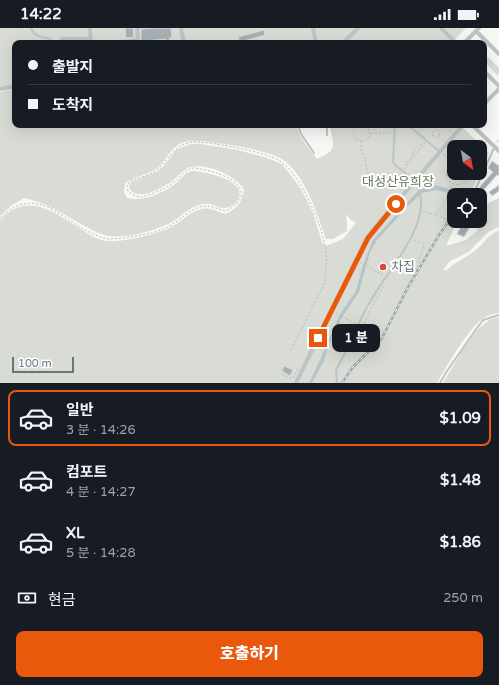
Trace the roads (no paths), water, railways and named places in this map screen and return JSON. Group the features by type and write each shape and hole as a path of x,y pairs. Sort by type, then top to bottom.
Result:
{"street":[{"path":"90,28 90,40"},
{"path":"137,28 138,40"},
{"path":"181,28 183,40"},
{"path":"313,28 315,40"},
{"path":"346,40 358,28"},
{"path":"441,28 453,40"},
{"path":"467,40 478,30 487,40"},
{"path":"62,39 76,40"},
{"path":"487,40 499,54"},
{"path":"487,74 499,87 487,99"},
{"path":"0,88 12,86"},
{"path":"296,383 368,238 460,128"},
{"path":"475,128 499,151"}],"lane":[{"path":"31,28 38,36 51,39"},
{"path":"299,128 301,134 314,153"},
{"path":"326,128 327,135"},
{"path":"337,383 336,370 372,297 410,237 417,223 420,210 420,194 415,182 395,165 393,161 395,128"},
{"path":"412,128 440,152"},
{"path":"476,188 495,147"},
{"path":"440,383 476,328 483,320 499,315"}],"railway":[{"path":"342,383 353,367 382,338 408,287 447,224"}],"place":[{"name":"차집","path":"383,267"}],"park label":[{"name":"대성산유희장","path":"398,182"}]}
